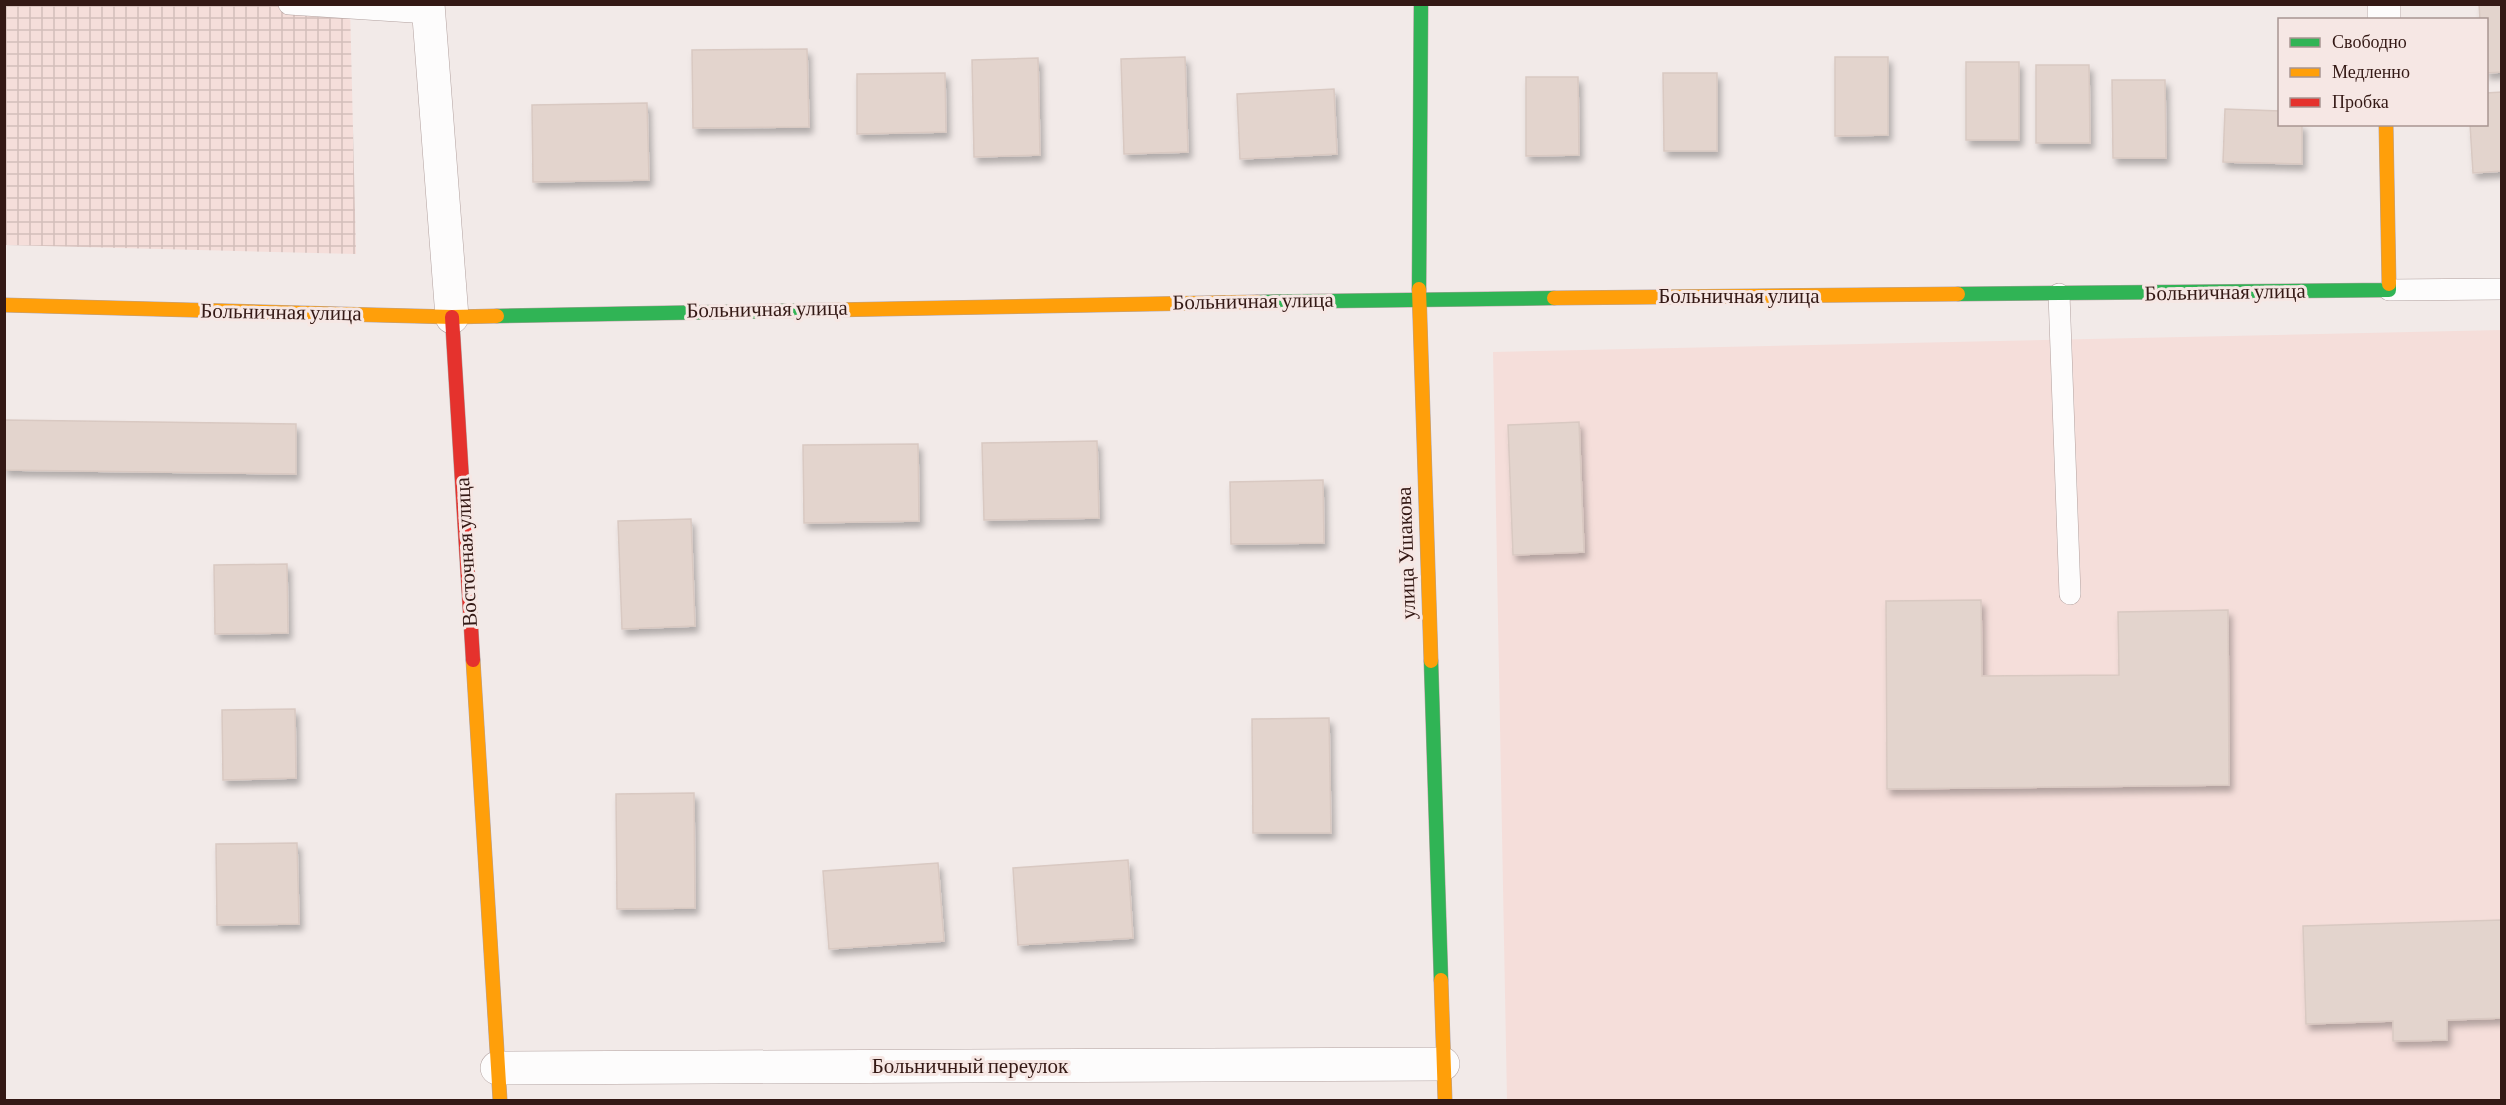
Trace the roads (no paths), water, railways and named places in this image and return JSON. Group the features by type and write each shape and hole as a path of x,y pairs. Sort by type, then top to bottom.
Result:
{"street":[{"name":"улица Ушакова","path":"1421,4 1419,299 1445,1101"},
{"name":"Восточная улица","path":"428,9 452,316 500,1101"},
{"path":"2386,126 2389,290"},
{"name":"Больничная улица","path":"4,305 452,316 1419,299 2389,290"},
{"name":"Больничный переулок","path":"497,1068 1443,1064"}],"lane":[{"path":"289,4 428,9"},
{"name":"Больничная улица","path":"2389,290 2502,289"},
{"path":"2059,294 2070,594"}]}
